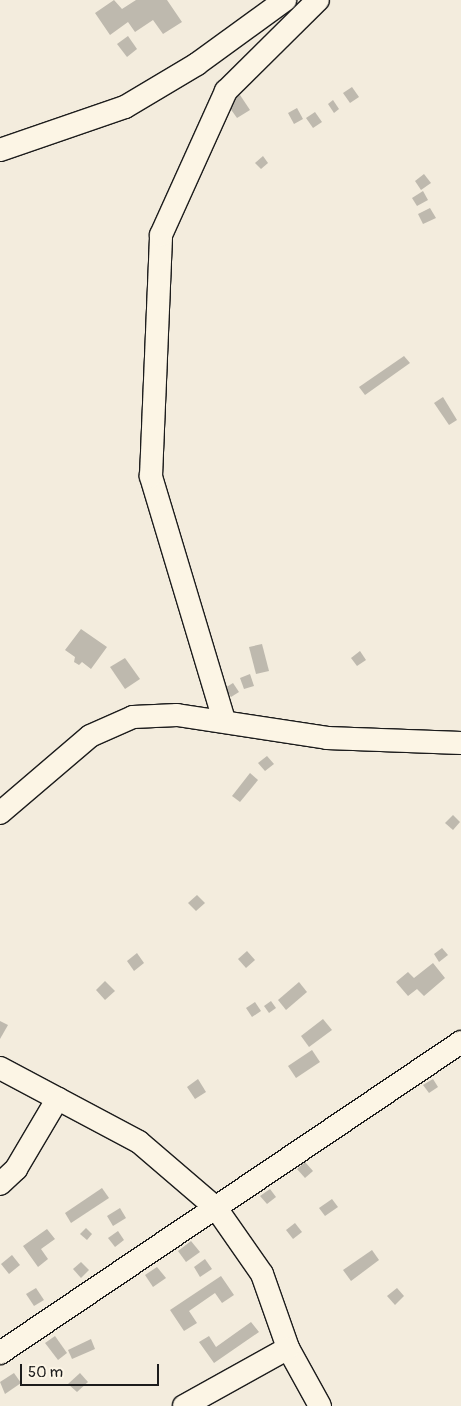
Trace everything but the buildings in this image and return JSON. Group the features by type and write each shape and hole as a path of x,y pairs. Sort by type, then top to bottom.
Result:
{"street":[{"path":"0,150 124,107 197,64 285,0"},
{"path":"224,720 151,476 161,235 226,91 318,0"},
{"path":"0,813 90,736 133,717 178,715 224,720 327,738 461,743"},
{"path":"0,1353 461,1042"},
{"path":"0,1068 139,1142 216,1208 262,1274 288,1348 320,1406"},
{"path":"0,1184 16,1169 58,1098"},
{"path":"184,1406 288,1348"}]}
